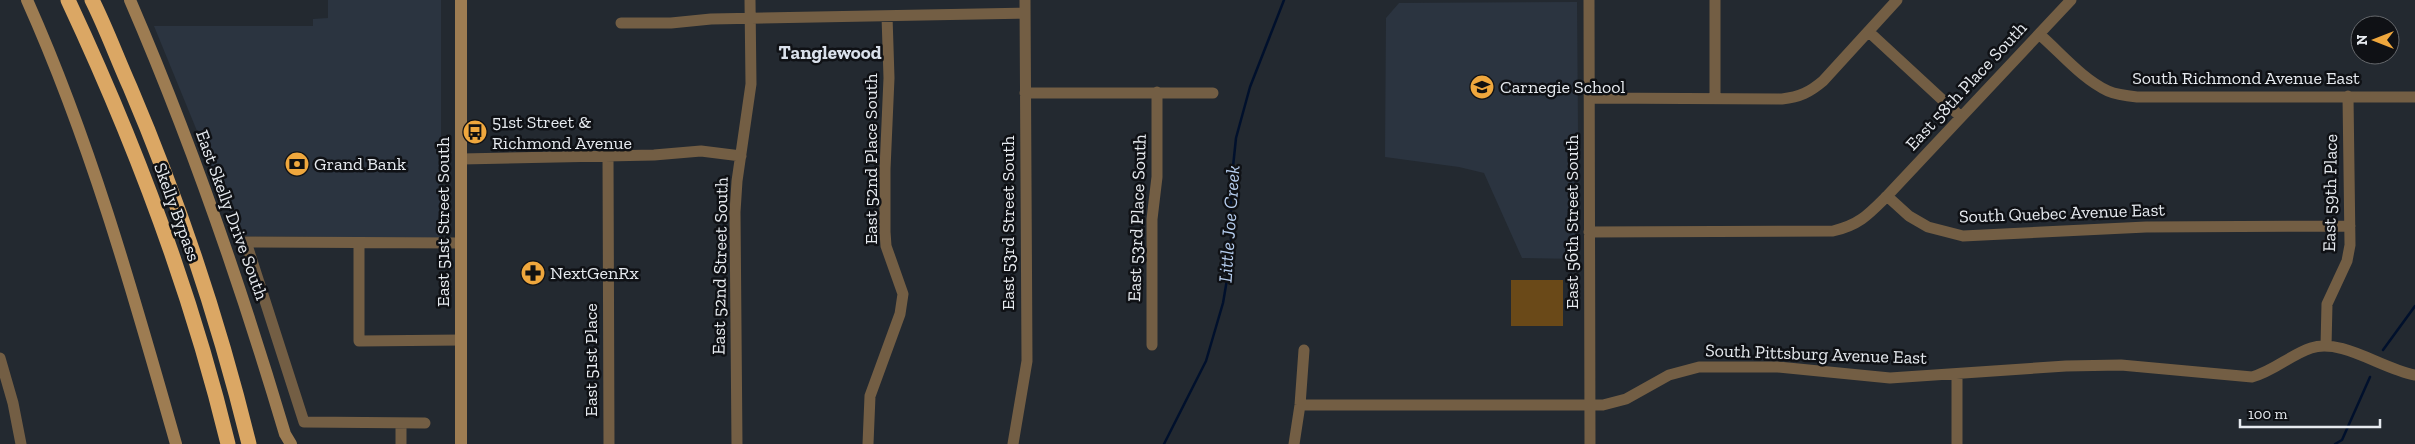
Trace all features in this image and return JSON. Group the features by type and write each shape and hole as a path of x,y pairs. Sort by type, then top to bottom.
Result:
{"highway":[{"name":"Skelly Bypass","path":"68,0 106,81 162,223 209,370 228,444"},
{"name":"Skelly Bypass","path":"93,1 146,126 176,205 220,339 249,444"}],"main road":[{"path":"27,0 65,91 104,199 128,273 176,444"},
{"name":"East Skelly Drive South","path":"130,0 184,134 243,296 285,434 292,444"},
{"name":"East 51st Street South","path":"461,0 461,444"}],"street":[{"name":"East 52nd Street South","path":"737,444 735,227 737,181 751,84 750,0"},
{"name":"East 53rd Street South","path":"1013,444 1026,361 1025,0"},
{"name":"East 56th Street South","path":"1589,0 1590,444"},
{"path":"1715,0 1715,98"},
{"path":"1590,98 1797,97 1810,92 1823,81 1897,0"},
{"name":"East 58th Place South","path":"1887,196 2071,0"},
{"path":"621,23 670,23 750,18 1025,13"},
{"name":"East 52nd Place South","path":"868,444 870,396 900,314 903,294 886,246 885,232 885,169 889,95 887,16"},
{"path":"1869,32 1961,117"},
{"name":"South Richmond Avenue East","path":"2039,34 2096,84 2108,91 2123,95 2138,97 2415,97"},
{"name":"East 53rd Place South","path":"1152,345 1152,219 1157,177 1157,92"},
{"path":"1025,93 1213,93"},
{"name":"East 59th Place","path":"2326,346 2328,304 2347,261 2350,226 2348,96"},
{"path":"461,159 608,156 701,151 741,156"},
{"name":"East 51st Place","path":"608,156 609,444"},
{"path":"1589,232 1833,231 1850,227 1864,219 1887,196"},
{"name":"South Quebec Avenue East","path":"1887,196 1909,216 1928,227 1963,236 2146,227 2350,226"},
{"path":"425,423 304,422 246,242 461,243"},
{"path":"359,244 359,341 461,340"},
{"name":"South Pittsburg Avenue East","path":"1300,406 1590,406 1617,402 1669,375 1699,367 1778,367 1890,378 1957,375 2066,366 2121,365 2252,377 2265,374 2299,353 2312,348 2326,346 2339,347 2386,367 2415,375"},
{"path":"1294,444 1300,406 1304,350"},
{"path":"0,358 13,404 21,444"},
{"path":"266,372 286,366"},
{"path":"1957,375 1957,444"},
{"path":"401,422 401,444"}],"shaded area":[{"path":"328,0 441,0 441,238 240,236 154,26 313,26 313,19 328,18"},
{"name":"Carnegie School","path":"1577,2 1579,259 1522,258 1484,173 1459,167 1385,157 1386,18 1399,3"},
{"path":"1511,280 1563,280 1563,326 1511,326"}],"waterway":[{"name":"Little Joe Creek","path":"1164,444 1206,361 1223,303 1231,256 1231,186 1236,138 1250,87 1284,0"},
{"path":"2383,350 2415,306"},
{"path":"2335,444 2342,440 2370,377"}],"place":[{"name":"Carnegie School","path":"1482,87"},
{"name":"51st Street & Richmond Avenue","path":"475,132"},
{"name":"Grand Bank","path":"297,164"},
{"name":"NextGenRx","path":"533,273"}],"district":[{"name":"Tanglewood","path":"830,52"}]}
